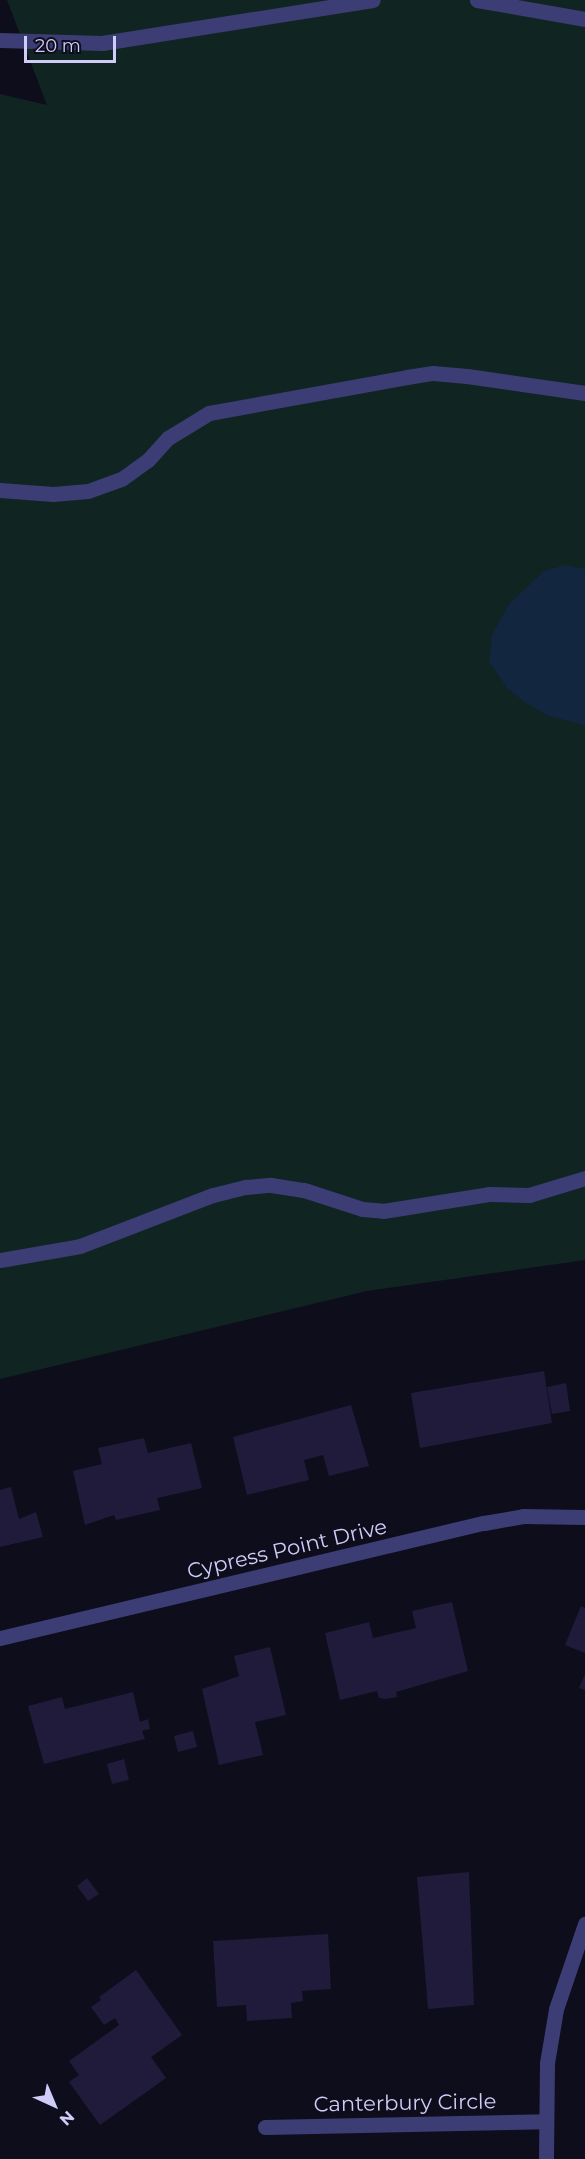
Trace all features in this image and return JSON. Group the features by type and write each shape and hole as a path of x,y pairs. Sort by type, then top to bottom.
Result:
{"street":[{"path":"0,39 102,43 373,0"},
{"path":"477,0 585,19"},
{"path":"0,490 53,494 88,491 123,478 148,460 168,438 209,413 407,377 433,373 467,376 585,393"},
{"path":"0,1260 80,1246 213,1195 246,1187 271,1185 304,1190 362,1209 383,1211 489,1194 529,1195 585,1178"},
{"name":"Cypress Point Drive","path":"0,1638 484,1523 523,1516 585,1517"},
{"path":"546,2159 547,2063 556,2009 585,1924"},
{"name":"Canterbury Circle","path":"265,2127 545,2121"}],"green space":[{"path":"7,0 585,0 585,1260 367,1291 0,1379 0,94 47,105"}],"water":[{"path":"565,565 585,569 585,725 549,716 526,703 508,689 489,662 492,635 509,604 544,571"}],"building":[{"path":"544,1371 552,1423 420,1448 411,1393"},
{"path":"566,1383 570,1411 552,1414 547,1387"},
{"path":"351,1405 369,1466 329,1476 323,1455 304,1460 309,1480 247,1495 233,1437"},
{"path":"144,1438 148,1453 191,1443 202,1488 157,1498 160,1510 116,1520 114,1515 85,1525 73,1471 102,1464 98,1448"},
{"path":"11,1487 19,1519 36,1512 43,1537 0,1547 0,1490"},
{"path":"452,1602 468,1671 396,1692 397,1697 379,1698 377,1691 340,1700 325,1633 369,1622 373,1638 416,1628 412,1611"},
{"path":"581,1606 585,1608 585,1653 565,1645"},
{"path":"270,1647 286,1715 255,1722 263,1755 219,1765 202,1689 239,1676 234,1656"},
{"path":"585,1674 585,1690 579,1688"},
{"path":"133,1692 140,1722 148,1719 150,1729 142,1731 145,1739 44,1764 28,1706 62,1697 65,1709"},
{"path":"193,1731 197,1747 178,1752 174,1736"},
{"path":"124,1759 129,1780 112,1784 107,1764"},
{"path":"469,1872 474,2005 428,2009 417,1877"},
{"path":"87,1878 99,1894 88,1901 77,1886"},
{"path":"328,1934 331,1989 302,1991 303,2001 291,2003 292,2018 247,2021 246,2005 217,2007 213,1941"},
{"path":"136,1970 182,2035 151,2057 166,2078 100,2125 69,2082 79,2075 69,2061 119,2025 115,2018 104,2025 91,2007 101,2000 99,1997"}]}
